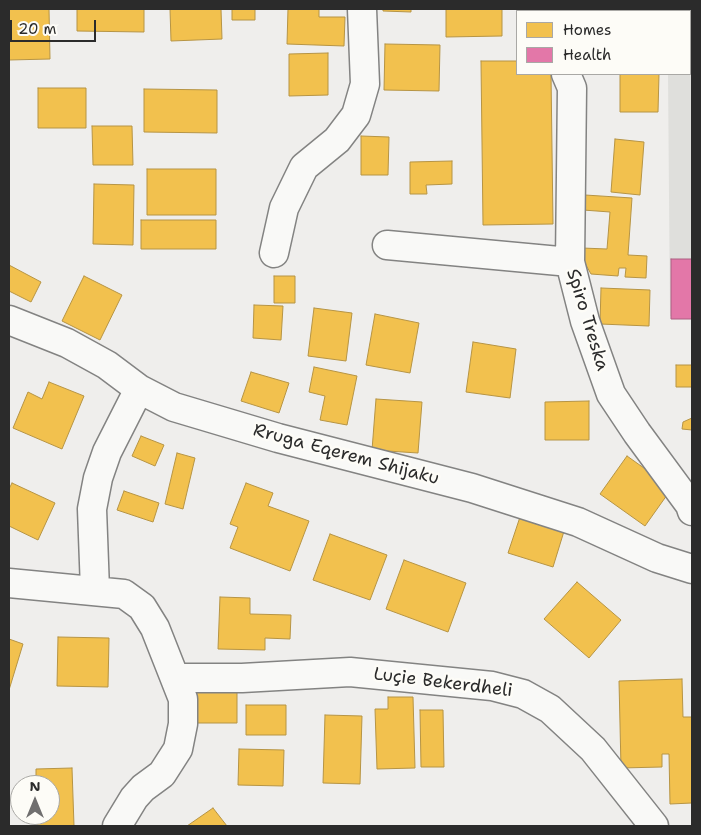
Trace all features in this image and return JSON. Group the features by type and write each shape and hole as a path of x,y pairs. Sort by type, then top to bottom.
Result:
{"street":[{"path":"274,253 284,208 304,167 337,140 356,115 365,84 362,9"},
{"name":"Spiro Treska","path":"566,75 572,88 570,262 585,321 611,394 690,505 692,511"},
{"path":"387,245 570,262"},
{"name":"Rruga Eqerem Shijaku","path":"9,320 67,343 107,365 139,390 174,407 278,438 472,488 578,522 657,558 692,569"},
{"path":"95,590 92,509 98,478 106,452 139,390"},
{"path":"9,583 124,594 142,607 156,628 183,699 183,724 178,748 162,774 143,788 134,798 117,826"},
{"name":"Luçie Bekerdheli","path":"175,678 242,678 350,672 492,686 523,694 550,709 592,748 654,826"}],"shaded area":[{"path":"692,9 692,316 670,316 668,75 691,75 691,10 668,10"}],"building: Homes":[{"path":"9,9 49,9 50,59 9,60"},
{"path":"77,9 144,9 144,32 77,31"},
{"path":"170,9 221,9 222,39 171,41"},
{"path":"232,9 255,9 255,20 232,20"},
{"path":"288,9 319,9 319,17 345,17 344,46 287,44"},
{"path":"383,9 411,9 411,12 383,11"},
{"path":"446,9 502,9 502,36 446,37"},
{"path":"568,9 600,9 600,10"},
{"path":"385,44 440,45 439,91 384,90"},
{"path":"328,53 328,95 289,96 289,54"},
{"path":"481,61 516,61 516,75 551,75 553,224 483,225"},
{"path":"620,75 659,75 658,112 620,112"},
{"path":"38,88 86,88 86,128 38,128"},
{"path":"144,89 217,90 217,133 144,132"},
{"path":"92,126 132,126 133,165 93,165"},
{"path":"361,136 389,137 388,175 361,175"},
{"path":"615,139 644,142 640,195 611,192"},
{"path":"452,161 452,184 426,185 427,194 410,194 410,162"},
{"path":"147,169 216,169 216,215 147,215"},
{"path":"94,184 134,185 133,245 93,244"},
{"path":"585,195 632,198 628,255 647,256 646,278 625,277 626,268 619,268 618,276 591,274 582,258 582,248 607,249 610,212 583,210"},
{"path":"141,220 216,220 216,249 141,249"},
{"path":"9,265 41,282 31,302 9,291"},
{"path":"84,276 122,295 100,340 62,321"},
{"path":"274,276 295,276 295,303 274,303"},
{"path":"601,288 650,290 649,326 600,324"},
{"path":"254,305 283,306 281,340 253,338"},
{"path":"314,308 352,313 346,361 308,356"},
{"path":"375,314 419,323 410,373 366,365"},
{"path":"473,342 516,349 510,398 466,392"},
{"path":"676,365 692,365 692,387 676,387"},
{"path":"314,367 357,376 347,425 320,420 325,396 309,392"},
{"path":"251,372 289,383 279,413 241,401"},
{"path":"49,382 84,396 62,449 13,428 28,392 42,399"},
{"path":"376,399 422,402 418,453 372,450"},
{"path":"589,401 589,440 545,440 545,402"},
{"path":"692,418 692,430 682,429 683,422"},
{"path":"141,436 164,445 155,466 132,456"},
{"path":"177,453 195,458 183,509 165,504"},
{"path":"627,456 672,488 645,526 600,494"},
{"path":"12,483 55,503 38,540 9,526 9,489"},
{"path":"246,483 273,493 268,506 309,521 290,571 230,548 238,527 230,524"},
{"path":"124,491 159,503 153,522 117,510"},
{"path":"521,514 565,528 553,567 508,553"},
{"path":"330,534 387,555 370,600 313,580"},
{"path":"404,560 466,583 448,632 386,609"},
{"path":"577,582 621,620 589,658 544,619"},
{"path":"220,597 250,598 250,614 291,615 290,639 265,638 265,650 218,649"},
{"path":"58,637 109,638 108,687 57,686"},
{"path":"9,639 23,644 9,690"},
{"path":"682,679 683,717 692,717 692,803 670,804 669,754 662,754 662,767 621,768 619,681"},
{"path":"188,683 237,683 237,723 188,723"},
{"path":"388,697 413,697 415,768 377,769 375,709 388,709"},
{"path":"246,705 286,705 286,735 246,735"},
{"path":"420,710 443,710 444,767 421,767"},
{"path":"325,715 362,716 360,784 323,783"},
{"path":"239,749 284,750 283,786 238,785"},
{"path":"72,768 74,826 37,826 60,825 60,775 36,775 36,769"},
{"path":"213,808 227,826 187,826"}],"building: Health":[{"path":"641,9 684,9 684,10"},
{"path":"671,259 692,259 692,319 671,319"}]}
